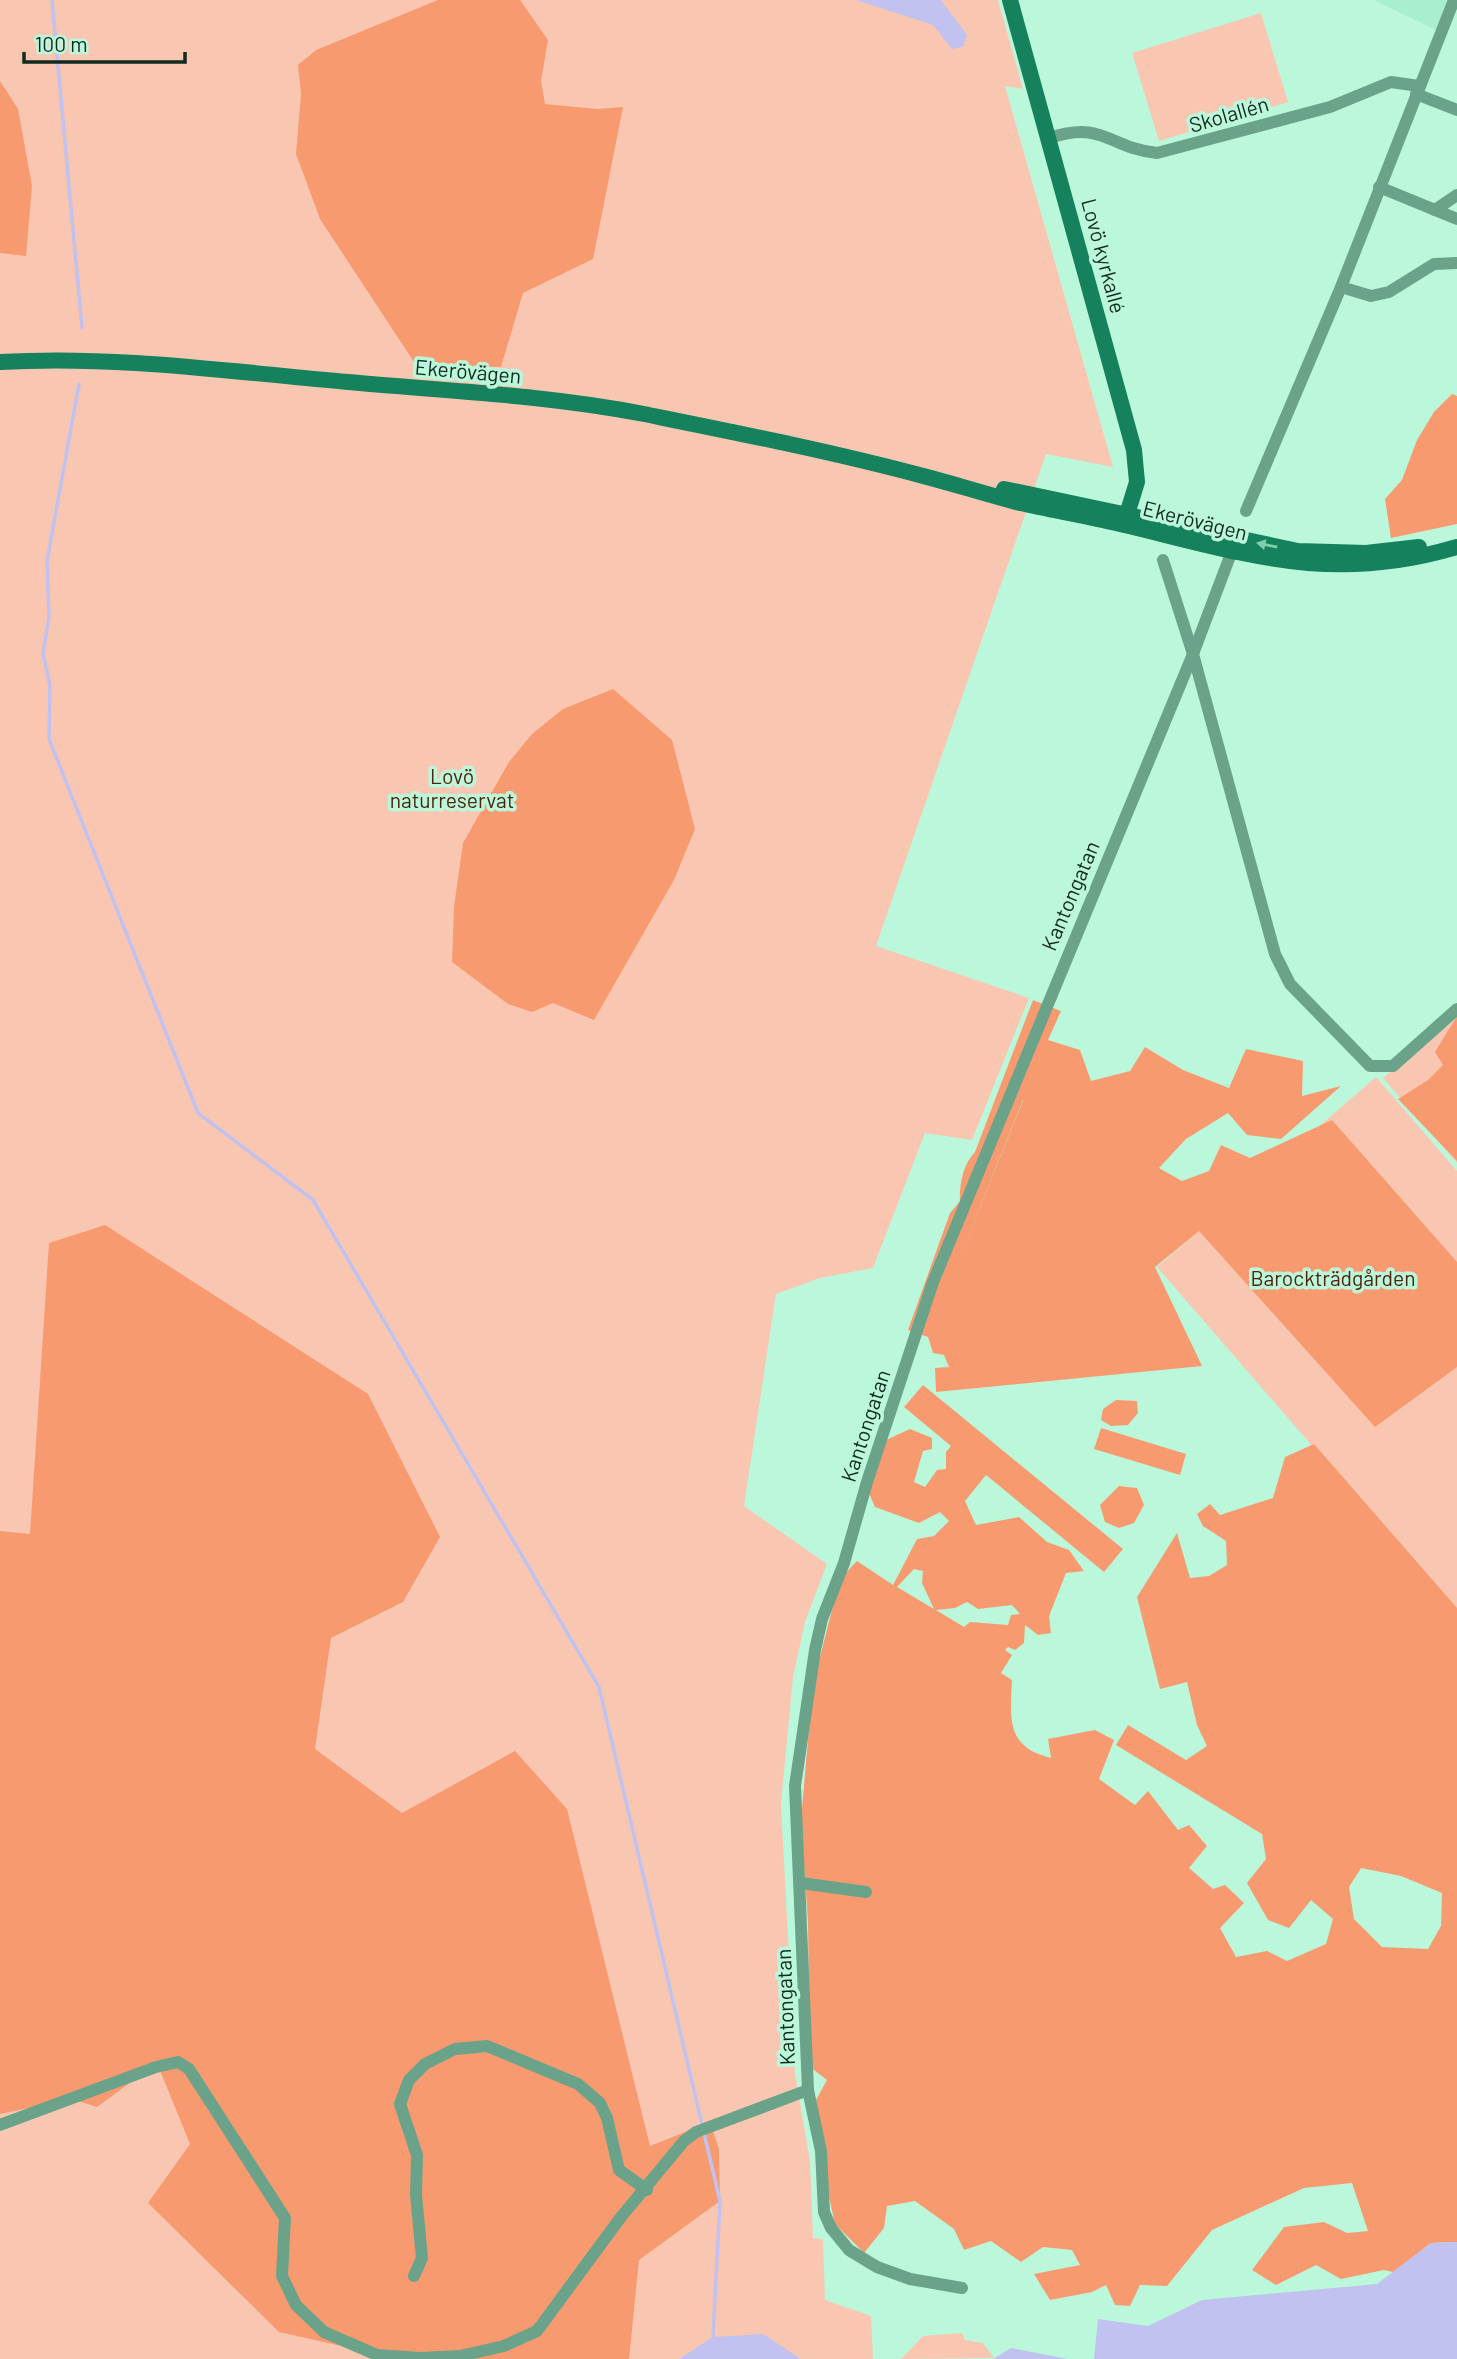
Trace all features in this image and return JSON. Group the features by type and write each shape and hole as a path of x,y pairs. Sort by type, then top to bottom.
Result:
{"main road":[{"name":"Lovö kyrkallé","path":"1010,0 1134,450 1137,482 1126,519"},
{"name":"Ekerövägen","path":"0,362 79,360 160,365 581,405 775,442 925,477 1024,504 1126,519 1234,545 1296,564 1367,565 1428,556 1457,546"}],"street":[{"path":"1246,511 1341,287 1454,0"},
{"name":"Skolallén","path":"1049,138 1074,130 1100,133 1145,152 1157,153 1330,107 1391,82 1417,90 1457,110"},
{"path":"1380,187 1457,219"},
{"path":"1435,210 1457,195"},
{"path":"1341,287 1371,296 1389,292 1434,264 1457,264"},
{"name":"Kantongatan","path":"962,2288 910,2279 877,2267 849,2250 831,2228 824,2212 821,2151 808,2090 802,1883 797,1847 795,1786 822,1619 844,1563 867,1482 933,1282 1193,654 1234,545"},
{"path":"1163,560 1193,654 1275,954 1290,984 1370,1066 1393,1066 1457,1009"},
{"path":"802,1883 866,1892"},
{"path":"414,2276 422,2258 416,2194 417,2155 400,2104 408,2080 416,2072 425,2064 455,2049 487,2046 578,2084 600,2103 619,2170 647,2190"},
{"path":"0,2125 156,2067 178,2062 188,2069 285,2218 282,2276 296,2305 324,2332 377,2355 420,2358 460,2356 504,2346 537,2332 621,2217 647,2190 677,2149 702,2130 808,2090"}],"shaded area":[{"path":"1374,0 1451,0 1438,31"}],"green space":[{"name":"Lovö naturreservat","path":"0,0 998,0 1023,89 1005,86 1113,467 1046,454 876,946 1029,998 972,1140 925,1133 873,1268 820,1278 776,1294 744,1506 827,1564 805,1622 793,1677 781,1803 795,2073 810,2161 813,2238 823,2239 825,2300 871,2316 873,2359 0,2359"},
{"path":"438,0 520,0 548,40 541,81 545,104 597,109 623,107 593,259 523,293 501,367 416,365 320,219 296,154 301,94 298,65 316,50"},
{"path":"1261,13 1288,102 1159,141 1132,53"},
{"path":"0,81 18,109 32,186 26,256 0,253"},
{"path":"1452,394 1457,396 1457,524 1391,538 1385,499 1402,480 1417,440 1434,412"},
{"path":"613,689 672,740 695,829 674,880 594,1020 553,1003 532,1012 508,1004 452,962 454,907 463,843 509,762 532,734 563,709"},
{"path":"1033,1000 1061,1011 1048,1040 1080,1050 1091,1081 1130,1071 1145,1047 1183,1070 1229,1088 1246,1049 1303,1061 1302,1096 1341,1086 1281,1139 1247,1135 1228,1113 1186,1139 1159,1168 1182,1181 1209,1171 1221,1145 1250,1158 1332,1120 1457,1262 1457,1367 1375,1427 1199,1231 1155,1267 1202,1366 936,1392 935,1368 949,1367 944,1355 933,1353 928,1337 908,1330 950,1213 960,1201 965,1169 975,1152","holes":["1023,1100 1023,1101 949,1284"]},
{"path":"1457,1016 1457,1161 1398,1099 1428,1080 1443,1065 1435,1052"},
{"path":"1457,1018 1457,1163 1383,1078"},
{"name":"Barockträdgården","path":"1376,1077 1457,1171 1457,1613 1157,1267"},
{"path":"105,1225 368,1394 440,1537 403,1602 331,1638 315,1749 402,1813 515,1751 567,1809 650,2146 710,2122 719,2149 720,2201 639,2260 629,2359 399,2359 279,2332 148,2203 190,2144 157,2063 97,2107 72,2099 0,2114 0,1531 30,1534 49,1243"},
{"path":"923,1385 1123,1549 1104,1572 986,1475 965,1501 976,1525 1019,1517 1047,1542 1069,1550 1084,1571 1066,1573 1049,1616 1051,1633 1038,1635 1025,1625 1024,1643 1015,1650 1008,1647 1005,1650 1012,1655 1001,1673 1012,1680 1012,1719 1018,1739 1036,1753 1051,1758 1048,1739 1095,1730 1114,1740 1099,1779 1135,1805 1148,1791 1178,1830 1189,1825 1207,1846 1189,1868 1213,1889 1225,1885 1244,1903 1220,1928 1236,1957 1267,1951 1287,1961 1326,1944 1333,1919 1311,1900 1289,1928 1268,1920 1247,1883 1266,1859 1262,1834 1116,1745 1128,1725 1186,1760 1207,1746 1197,1725 1187,1682 1160,1689 1137,1597 1177,1533 1190,1578 1209,1576 1227,1565 1226,1541 1203,1526 1197,1514 1210,1504 1220,1515 1273,1498 1285,1457 1314,1444 1457,1608 1457,2242 1431,2243 1393,2272 1384,2270 1341,2279 1316,2265 1276,2285 1252,2270 1284,2227 1324,2222 1347,2233 1368,2231 1352,2183 1304,2188 1212,2230 1167,2286 1140,2285 1130,2306 1115,2305 1106,2285 1092,2292 1050,2300 1034,2274 1080,2265 1072,2250 1043,2247 1021,2262 991,2241 964,2250 954,2229 915,2201 887,2206 884,2228 864,2253 835,2224 826,2183 816,2100 827,2080 810,2067 808,1923 801,1819 813,1684 833,1606 835,1584 857,1561 893,1585 917,1539 934,1536 949,1521 940,1512 919,1523 875,1507 869,1493 886,1440 910,1429 932,1438 932,1449 923,1451 914,1482 925,1487 937,1470 946,1469 946,1452 951,1446 904,1407","holes":["914,1569 923,1571 922,1583 934,1609 897,1587","967,1602 978,1609 1012,1605 1020,1614 1011,1615 1008,1625 970,1622 964,1627 936,1610 955,1608","1361,1868 1401,1876 1442,1893 1441,1926 1428,1949 1382,1947 1354,1919 1349,1887"]},
{"path":"1116,1400 1137,1401 1138,1413 1128,1425 1111,1426 1101,1420 1103,1409"},
{"path":"1101,1428 1186,1454 1180,1475 1094,1449"},
{"path":"1119,1486 1137,1488 1144,1505 1134,1523 1119,1528 1105,1522 1100,1505"},
{"path":"962,2333 965,2340 983,2343 994,2358 901,2359 923,2336"}],"water":[{"path":"856,0 941,0 967,35 963,47 952,49 933,25"},
{"path":"1457,2242 1457,2359 1094,2359 1098,2319 1148,2326 1202,2300 1377,2284 1431,2243"},
{"path":"763,2334 801,2359 679,2359 713,2337"},
{"path":"1011,2348 1068,2359 993,2359"}],"waterway":[{"path":"52,0 82,328"},
{"path":"79,384 47,561 49,617 43,654 50,685 49,739 198,1113 313,1200 599,1687 720,2201 713,2337"}]}
